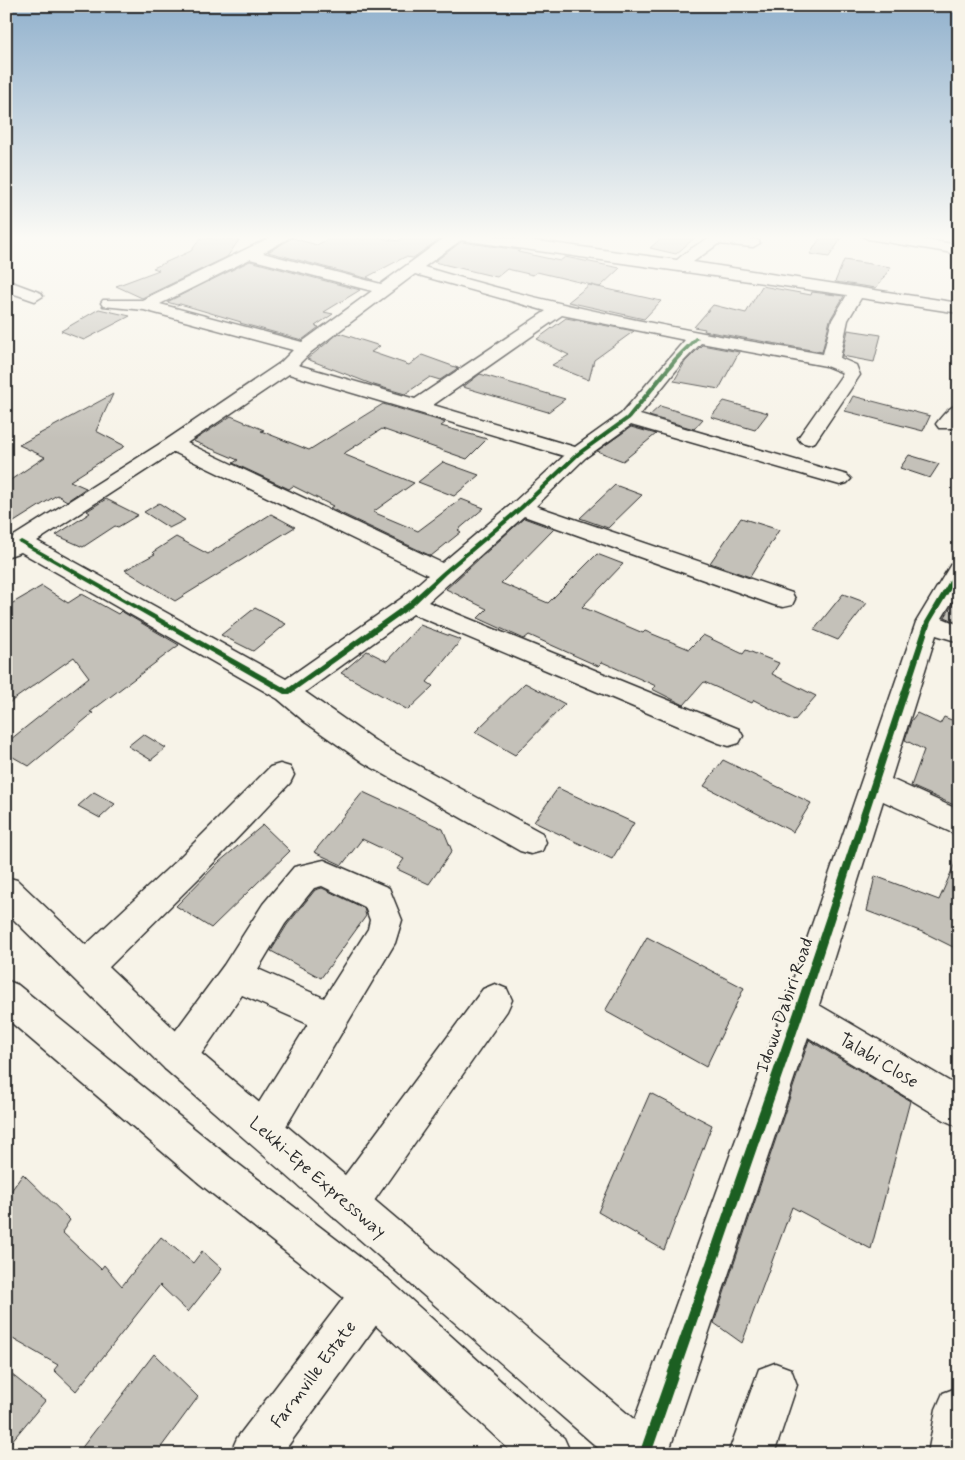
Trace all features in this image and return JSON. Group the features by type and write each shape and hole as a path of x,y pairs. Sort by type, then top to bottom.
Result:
{"main road":[{"path":"111,303 145,305 305,348"},
{"path":"145,305 149,303"},
{"path":"368,303 305,348 286,367 173,444 14,546 287,692 312,714 362,749 531,842"},
{"path":"535,303 697,338 830,361 850,369 851,375 808,438"},
{"path":"830,361 840,320 850,303"},
{"path":"928,303 959,308"},
{"path":"420,405 559,309"},
{"path":"287,692 411,604 444,573 521,508 578,454 628,418 676,359 697,338"},
{"path":"286,367 420,405 578,454"},
{"path":"628,418 840,479"},
{"path":"173,444 444,573"},
{"path":"521,508 782,599"},
{"name":"Idowu Dabiri Road","path":"645,1454 799,1012 873,783 943,628 959,568"},
{"path":"411,604 729,736"},
{"path":"86,968 197,861 280,775"},
{"path":"873,783 959,824"},
{"path":"178,1057 236,976 274,914 301,880 313,873 324,873 378,898 386,920 383,933 264,1130"},
{"name":"Lekki-Epe Expressway","path":"6,890 178,1057 640,1454"},
{"path":"236,976 332,1018"},
{"path":"6,996 214,1170 373,1294 548,1454"},
{"path":"348,1204 495,1000"},
{"name":"Talabi Close","path":"799,1012 959,1108"},
{"name":"Farmville Estate","path":"253,1454 373,1294"},
{"path":"752,1454 775,1385"},
{"path":"950,1454 959,1409"}],"building":[{"path":"171,303 339,303 324,312 333,314 315,326 319,327 302,340 180,304"},
{"path":"573,303 659,303 644,319"},
{"path":"752,303 840,303 830,320 822,352 704,331 705,329 694,327 713,305 746,313"},
{"path":"99,309 130,316 84,340 61,331"},
{"path":"566,318 634,331 594,360 589,380 552,365 569,355 537,339"},
{"path":"848,330 881,335 874,362 842,356"},
{"path":"339,333 380,346 371,352 409,365 422,355 458,368 440,380 430,377 405,394 374,385 307,359"},
{"path":"702,345 739,352 719,389 674,381 685,362"},
{"path":"480,374 565,399 548,412 463,387"},
{"path":"113,394 96,431 125,446 70,481 86,488 67,501 57,495 6,527 6,483 45,457 19,445"},
{"path":"853,396 930,416 923,431 845,411"},
{"path":"724,401 768,413 755,430 711,417"},
{"path":"383,404 441,421 445,423 441,426 487,439 467,459 382,429 343,454 414,483 373,512 418,531 461,499 484,508 458,530 461,532 431,556 330,508 333,506 293,486 289,489 233,463 238,460 193,441 231,416 264,430 261,431 309,450"},
{"path":"660,406 703,419 694,429 649,416"},
{"path":"631,427 656,434 623,461 597,451"},
{"path":"909,455 939,464 930,478 900,468"},
{"path":"443,462 479,475 454,496 418,482"},
{"path":"615,485 642,495 608,528 580,518"},
{"path":"106,499 138,515 118,527 115,526 83,547 56,535 90,513 87,511"},
{"path":"159,503 185,520 169,528 144,512"},
{"path":"271,514 295,527 175,601 125,570 155,554 153,552 176,537 208,554"},
{"path":"524,518 554,529 501,583 548,603 597,554 623,564 582,607 643,633 645,631 689,649 703,635 743,654 746,650 779,663 772,674 816,696 794,721 754,700 752,703 704,682 684,705 652,689 656,686 602,662 598,666 529,635 524,639 478,618 487,609 446,589"},
{"path":"741,518 779,530 750,577 710,563"},
{"path":"42,586 68,603 82,594 118,614 121,611 179,645 90,712 93,713 29,766 6,753 6,743 89,677 74,657 6,705 6,607"},
{"path":"843,594 867,603 838,640 814,630"},
{"path":"959,594 959,623 945,617"},
{"path":"255,608 286,624 253,651 221,635"},
{"path":"420,625 461,640 427,682 433,686 408,710 341,673 367,651 387,661"},
{"path":"525,683 565,704 515,755 475,732"},
{"path":"917,713 940,724 944,717 959,723 959,792 954,805 911,786 924,750 905,740 911,721"},
{"path":"143,734 166,748 151,760 128,746"},
{"path":"723,760 811,803 793,832 704,786"},
{"path":"558,788 634,823 612,859 534,822"},
{"path":"94,792 115,804 100,818 78,806"},
{"path":"363,792 443,829 452,851 429,884 397,869 404,859 362,839 342,865 314,852"},
{"path":"263,825 290,851 211,928 176,906 219,862"},
{"path":"959,854 959,950 925,933 867,911 875,876 939,900"},
{"path":"322,888 364,908 366,916 321,978 271,951 287,925 315,890"},
{"path":"647,937 744,988 706,1067 605,1011"},
{"path":"809,1040 910,1101 871,1249 792,1207 742,1343 714,1323"},
{"path":"650,1093 712,1125 664,1250 598,1212"},
{"path":"23,1174 70,1220 62,1232 101,1269 104,1265 122,1286 161,1237 193,1263 202,1251 222,1269 188,1312 160,1285 76,1391 54,1370 58,1365 6,1335 6,1198"},
{"path":"154,1354 198,1397 156,1454 77,1454"},
{"path":"6,1370 45,1401 6,1448"}],"cycle path":[{"path":"21,542 287,692 411,604 444,573 521,508 578,454 628,418 676,359 697,338"},
{"path":"645,1454 799,1012 928,622 959,569"}]}
